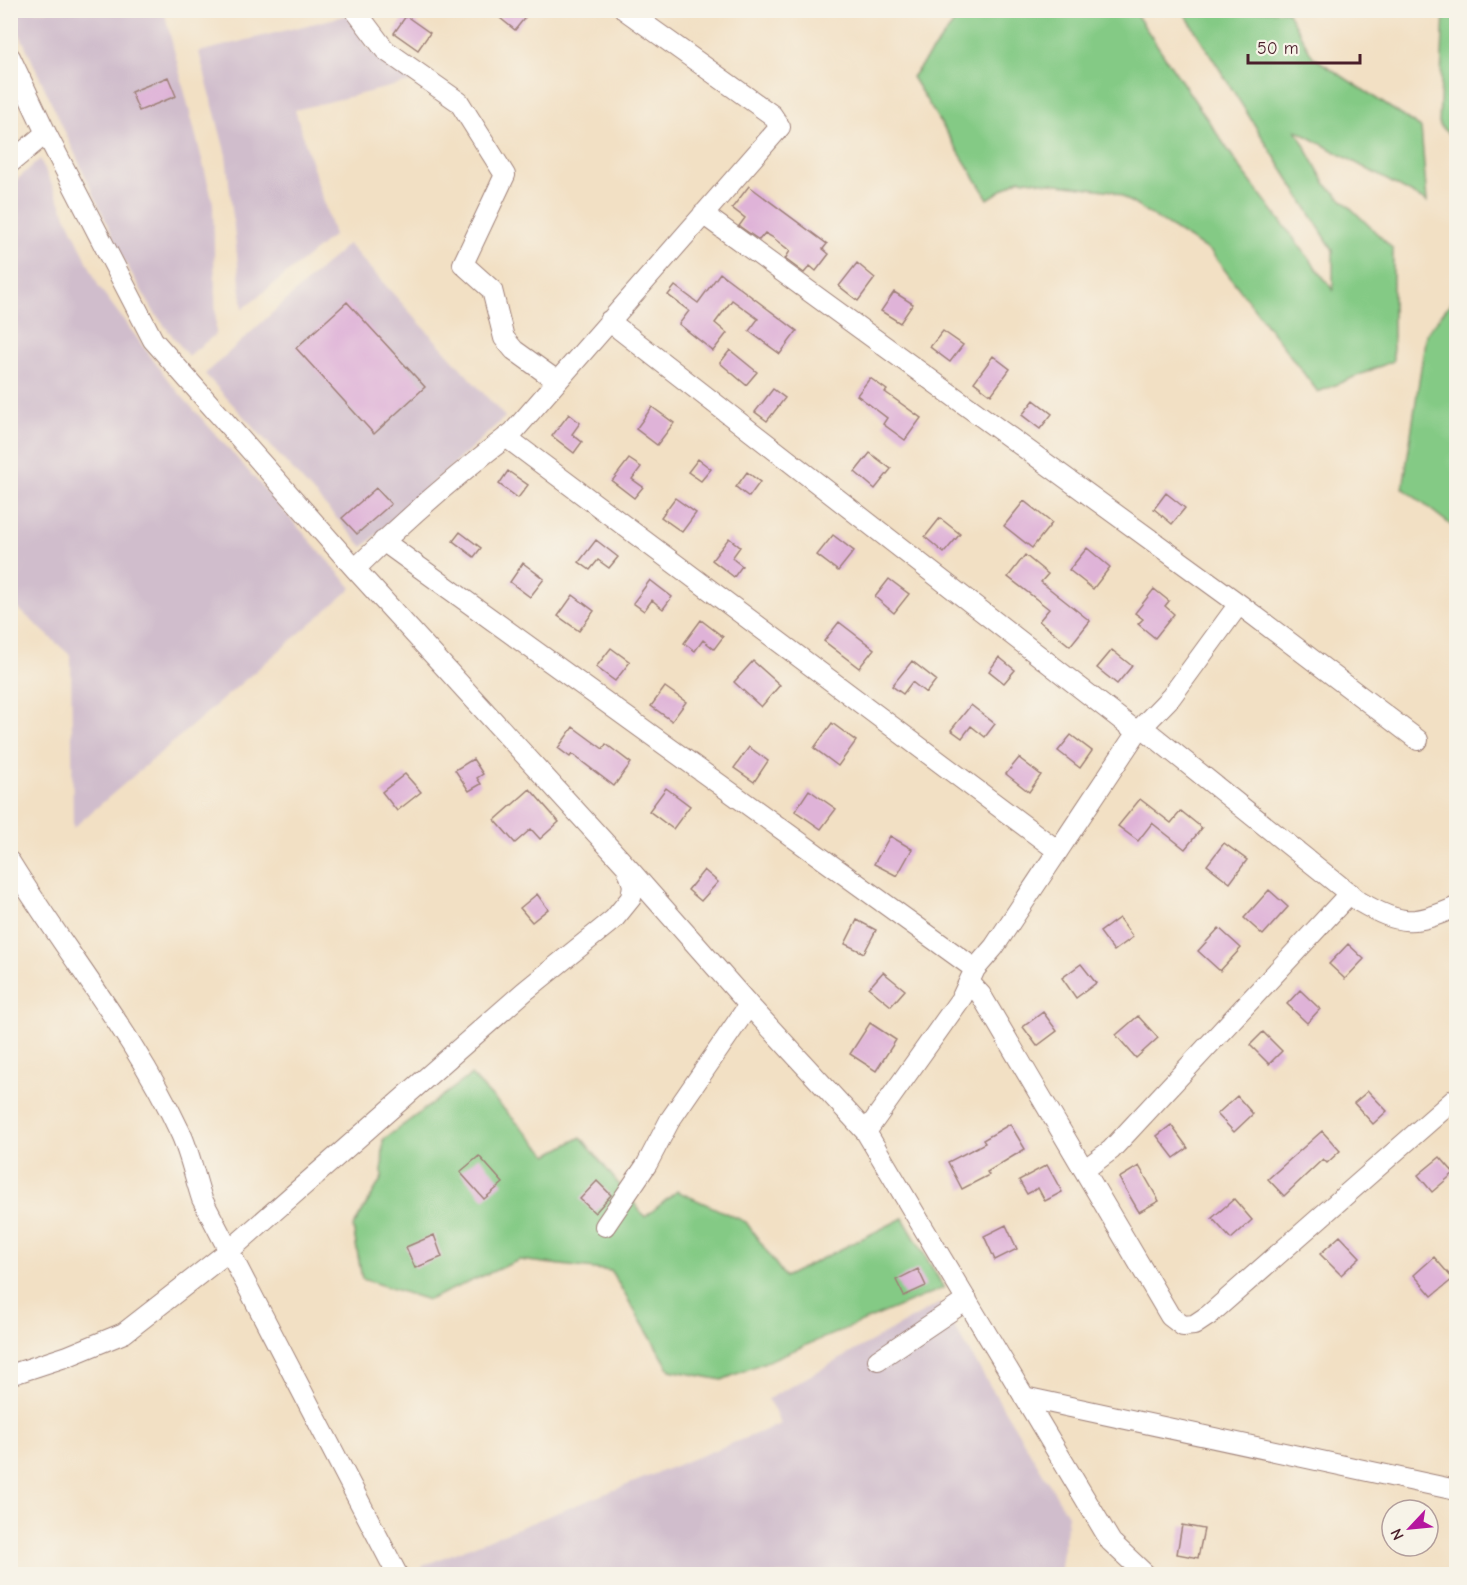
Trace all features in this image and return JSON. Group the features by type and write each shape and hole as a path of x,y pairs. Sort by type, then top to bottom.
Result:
{"street":[{"path":"355,10 385,50 459,102 505,174 463,264 492,290 504,338 514,351 557,381"},
{"path":"356,569 383,541 484,453 513,432 780,127 772,115 625,10"},
{"path":"10,57 46,133 153,340 356,569 866,1132 1111,1542 1145,1575"},
{"path":"10,163 46,133"},
{"path":"703,214 1239,604 1418,740"},
{"path":"609,321 1368,907 1393,919 1414,921 1431,918 1456,907"},
{"path":"506,437 1058,851"},
{"path":"383,541 972,976 1170,1316 1183,1326 1194,1325 1209,1315 1456,1098"},
{"path":"866,1132 962,997 972,976 994,947 1139,730 1172,697 1239,604"},
{"path":"10,862 63,945 137,1053 182,1135 202,1199 398,1575"},
{"path":"10,1375 68,1356 124,1333 229,1251 525,991 614,919 631,898 633,885 627,867"},
{"path":"1084,1170 1111,1150 1350,893"},
{"path":"605,1227 647,1164 670,1120 749,1005"},
{"path":"878,1360 967,1300"},
{"path":"1024,1397 1456,1490"}],"shaded area":[{"path":"10,11 164,11 213,203 216,334 188,356 154,312 124,260"},
{"path":"348,15 367,47 414,81 295,110 334,235 243,309 226,155 199,52"},
{"path":"40,159 99,287 171,384 352,588 73,828 71,656 11,602 11,185"},
{"path":"348,244 505,417 363,547 205,374"},
{"path":"940,1303 1068,1515 1060,1574 426,1574 422,1566 781,1424 768,1399"}],"green space":[{"path":"964,10 1134,11 1241,169 1333,290 1333,250 1183,11 1287,11 1313,57 1421,128 1427,202 1296,130 1325,183 1393,249 1393,361 1318,392 1211,252 1113,191 1019,179 988,199 912,77"},
{"path":"1444,11 1456,11 1456,141 1439,125"},
{"path":"1456,296 1456,529 1403,488 1426,334"},
{"path":"471,1075 548,1155 581,1137 645,1217 677,1191 746,1222 785,1277 903,1218 944,1288 722,1380 670,1370 611,1271 519,1260 428,1300 362,1279 353,1227 382,1178 383,1140"}],"building":[{"path":"490,10 531,10 515,30"},
{"path":"406,16 430,33 418,50 394,33"},
{"path":"168,77 176,96 139,111 131,92"},
{"path":"749,186 827,244 823,249 829,254 816,271 810,266 804,273 785,259 790,251 772,237 765,233 759,240 739,226 745,218 732,208"},
{"path":"857,263 875,278 858,301 839,286"},
{"path":"720,273 797,331 780,354 749,331 758,319 732,300 715,323 727,333 713,351 679,324 689,311 668,295 675,286 698,303"},
{"path":"894,292 913,304 900,323 881,311"},
{"path":"347,302 425,387 374,434 296,348"},
{"path":"943,331 963,345 950,362 930,347"},
{"path":"730,350 757,372 746,385 720,363"},
{"path":"993,356 1010,369 991,395 974,382"},
{"path":"870,378 921,418 905,440 883,424 887,418 857,395"},
{"path":"773,389 785,398 767,421 755,412"},
{"path":"1034,400 1052,414 1040,429 1022,415"},
{"path":"652,407 674,423 657,445 636,429"},
{"path":"569,414 580,423 572,434 582,442 574,453 552,436"},
{"path":"870,453 891,469 875,489 855,472"},
{"path":"629,459 641,467 632,479 643,487 634,498 612,481"},
{"path":"698,459 711,469 701,481 688,472"},
{"path":"508,471 528,485 518,498 499,484"},
{"path":"747,472 760,482 749,497 736,487"},
{"path":"376,488 391,504 357,534 342,518"},
{"path":"1166,493 1185,508 1172,524 1154,509"},
{"path":"675,498 696,513 682,532 661,517"},
{"path":"1024,501 1052,523 1032,548 1004,526"},
{"path":"940,518 960,534 944,553 925,537"},
{"path":"460,532 481,548 474,557 453,541"},
{"path":"833,535 854,551 838,571 817,555"},
{"path":"729,538 740,547 732,558 742,566 734,577 712,560"},
{"path":"596,540 618,557 609,568 598,560 590,570 579,562"},
{"path":"1087,548 1110,567 1093,589 1069,570"},
{"path":"1025,555 1048,574 1041,582 1090,621 1070,646 1039,621 1049,609 1008,577"},
{"path":"523,563 544,579 530,597 510,582"},
{"path":"889,579 909,594 894,613 875,597"},
{"path":"650,580 672,597 663,609 652,600 644,611 633,603"},
{"path":"1154,589 1169,601 1165,606 1174,614 1155,638 1138,624 1143,619 1135,613"},
{"path":"573,595 594,611 579,631 558,616"},
{"path":"701,620 723,637 714,649 703,640 695,651 684,643"},
{"path":"839,622 874,649 859,668 824,641"},
{"path":"611,648 630,662 615,681 596,667"},
{"path":"1112,650 1132,666 1117,684 1097,668"},
{"path":"999,657 1015,670 1004,683 989,671"},
{"path":"753,661 780,685 761,707 734,682"},
{"path":"912,661 936,680 926,693 912,682 903,694 892,686"},
{"path":"665,687 686,702 672,721 651,706"},
{"path":"971,705 995,724 985,737 971,726 962,738 951,730"},
{"path":"832,723 856,741 838,766 814,748"},
{"path":"573,727 603,749 606,744 631,763 614,786 572,754 570,757 558,748"},
{"path":"1071,735 1092,751 1080,768 1058,751"},
{"path":"749,747 768,761 754,782 734,768"},
{"path":"1019,758 1041,775 1029,792 1006,774"},
{"path":"473,759 483,774 477,778 481,784 469,791 455,770"},
{"path":"405,774 421,792 397,811 382,792"},
{"path":"666,788 690,806 673,829 649,811"},
{"path":"530,789 559,822 540,839 531,829 515,843 495,820"},
{"path":"809,790 836,809 821,829 795,811"},
{"path":"1140,799 1171,823 1181,811 1202,828 1185,849 1152,823 1138,841 1118,826"},
{"path":"890,836 912,849 897,876 874,864"},
{"path":"1224,843 1247,860 1230,883 1207,865"},
{"path":"704,870 718,882 701,901 688,890"},
{"path":"1269,890 1288,907 1263,935 1244,918"},
{"path":"537,894 548,909 532,922 520,908"},
{"path":"1119,918 1133,937 1114,951 1100,932"},
{"path":"857,920 876,930 864,953 845,944"},
{"path":"1219,928 1241,948 1220,971 1198,951"},
{"path":"1348,944 1364,959 1345,979 1329,964"},
{"path":"1081,964 1096,983 1076,998 1062,978"},
{"path":"883,972 905,990 891,1006 869,988"},
{"path":"1300,990 1320,1009 1307,1023 1287,1004"},
{"path":"1043,1012 1057,1031 1037,1046 1023,1027"},
{"path":"1138,1016 1158,1038 1136,1058 1116,1035"},
{"path":"870,1023 896,1040 876,1071 850,1054"},
{"path":"1263,1032 1282,1051 1269,1064 1250,1045"},
{"path":"1368,1091 1387,1111 1373,1124 1354,1103"},
{"path":"1237,1096 1253,1114 1234,1132 1217,1114"},
{"path":"1010,1124 1025,1149 987,1172 989,1175 962,1189 948,1162 985,1143 983,1140"},
{"path":"1171,1125 1188,1148 1174,1158 1157,1136"},
{"path":"1322,1131 1340,1151 1327,1163 1323,1159 1284,1196 1268,1179"},
{"path":"479,1156 503,1183 484,1199 460,1172"},
{"path":"1440,1157 1454,1173 1432,1192 1418,1175"},
{"path":"1047,1165 1062,1192 1045,1201 1038,1188 1027,1194 1019,1180"},
{"path":"1139,1166 1159,1201 1139,1212 1119,1178"},
{"path":"597,1181 611,1195 595,1213 580,1199"},
{"path":"1234,1199 1252,1220 1231,1239 1212,1218"},
{"path":"1006,1225 1017,1249 995,1260 984,1236"},
{"path":"434,1235 442,1257 415,1268 406,1247"},
{"path":"1340,1236 1360,1257 1341,1275 1320,1254"},
{"path":"1434,1257 1453,1279 1432,1296 1414,1275"},
{"path":"918,1269 926,1286 904,1296 896,1280"},
{"path":"1182,1525 1204,1529 1198,1558 1177,1554"}]}
